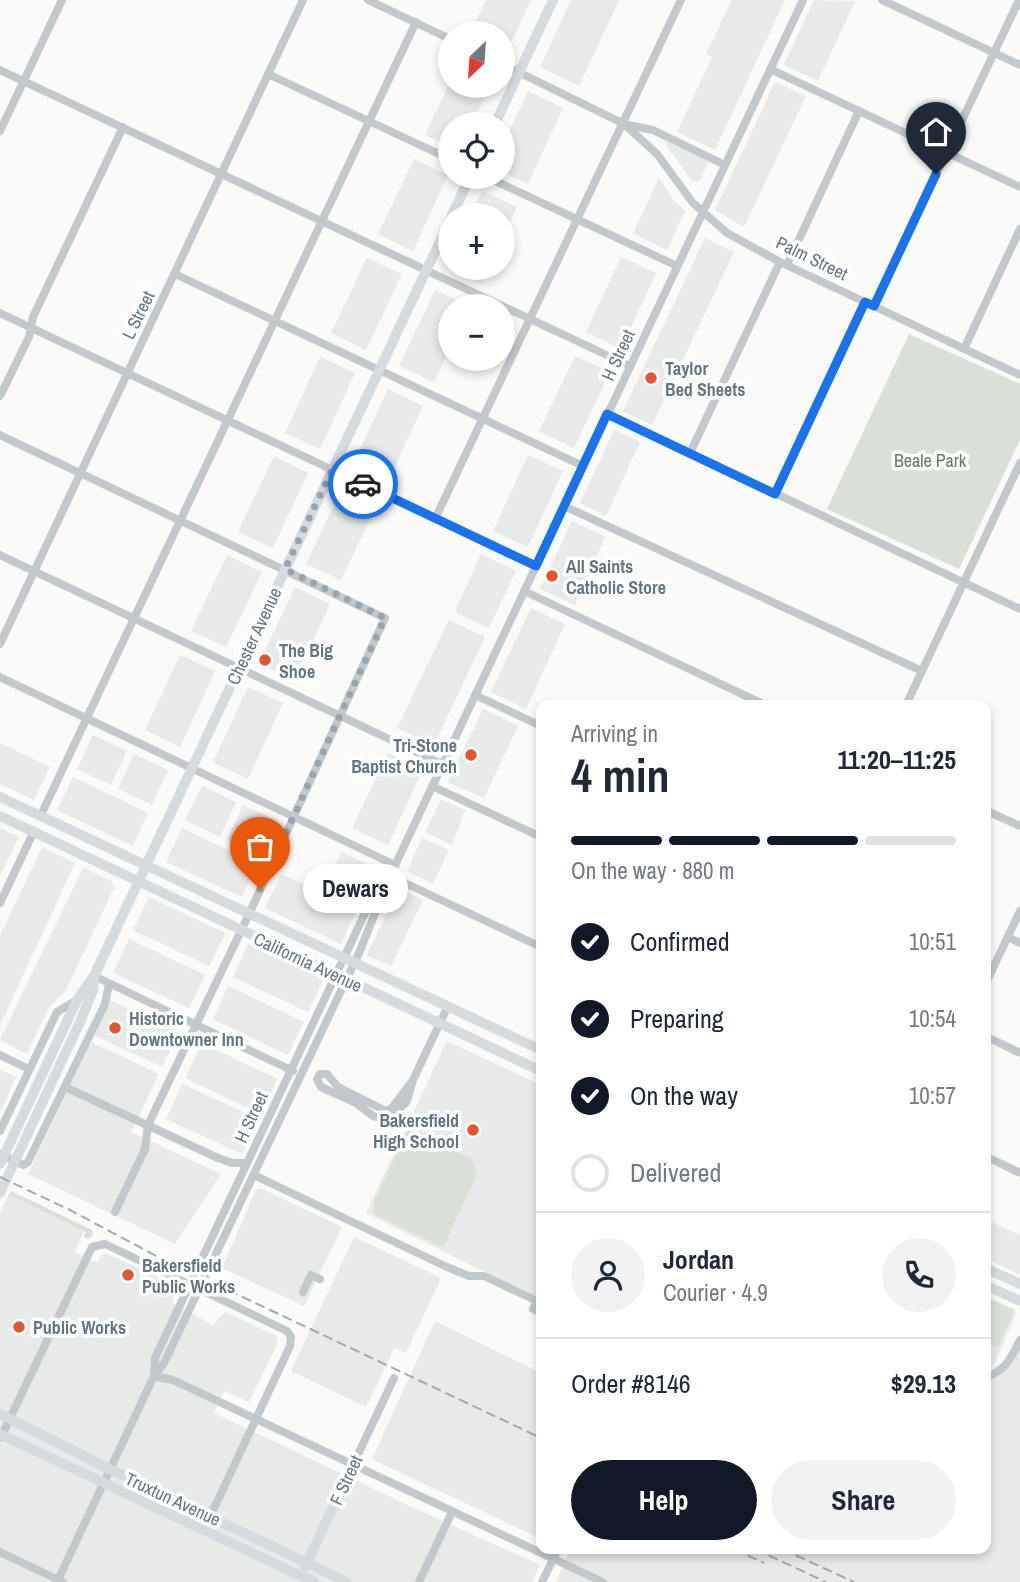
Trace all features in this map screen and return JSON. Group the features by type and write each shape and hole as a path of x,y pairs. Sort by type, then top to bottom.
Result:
{"main road":[{"path":"501,112 553,0"},
{"name":"Chester Avenue","path":"0,1164 77,1000 94,976 438,245"},
{"name":"California Avenue","path":"0,797 536,1048"},
{"name":"California Avenue","path":"0,816 536,1069"},
{"name":"Chester Avenue","path":"0,1193 80,1022 93,990 94,976"},
{"path":"991,1271 1020,1284"},
{"path":"991,1288 1020,1301"},
{"name":"Truxtun Avenue","path":"5,1417 347,1582"},
{"name":"Truxtun Avenue","path":"1,1436 299,1579 314,1582"},
{"name":"F Street","path":"299,1579 353,1465"}],"street":[{"path":"0,131 62,0"},
{"name":"L Street","path":"0,644 303,0"},
{"path":"368,0 438,33"},
{"path":"435,519 681,0"},
{"name":"H Street","path":"59,1581 153,1376 164,1363 254,1175 301,1074 341,977 372,924 390,876 442,764 803,0"},
{"path":"882,0 1020,65"},
{"path":"874,306 1019,0"},
{"path":"40,817 416,22"},
{"path":"770,69 1020,187"},
{"path":"0,70 630,366"},
{"path":"515,70 624,124 653,130 725,165"},
{"path":"268,74 438,153"},
{"path":"690,453 859,111"},
{"name":"Palm Street","path":"624,124 657,154 684,193 727,233 784,263 1020,375"},
{"path":"0,396 33,317 123,127"},
{"path":"513,189 677,266"},
{"path":"964,349 1020,229"},
{"path":"175,274 583,466"},
{"path":"775,494 865,302"},
{"path":"0,313 536,566"},
{"path":"607,414 1020,610"},
{"path":"0,435 385,618 250,912 148,1125 145,1149 116,1212"},
{"path":"908,700 1020,463"},
{"path":"564,506 922,671"},
{"path":"0,555 442,764"},
{"path":"524,591 754,700"},
{"path":"0,677 395,865"},
{"path":"475,695 536,724"},
{"path":"432,786 536,835"},
{"path":"991,812 1019,824"},
{"path":"0,903 34,831"},
{"path":"390,876 536,945"},
{"path":"991,972 1020,911"},
{"path":"1008,937 1020,943"},
{"path":"94,976 301,1074"},
{"name":"H Street","path":"153,1376 155,1358 265,1124 341,977"},
{"path":"0,1154 23,1165 29,1162 104,1004 108,984"},
{"path":"0,1131 57,1012 77,1000"},
{"path":"413,1080 393,1108 386,1111 338,1087 327,1074 320,1074 317,1079 321,1087 356,1103 376,1118 395,1116 404,1105 448,1006"},
{"path":"991,1039 1020,1053"},
{"path":"0,1055 29,1069"},
{"path":"65,1087 218,1158 232,1163 247,1163"},
{"path":"265,1124 251,1166 254,1175 469,1276 484,1276 536,1301"},
{"path":"218,1158 239,1180"},
{"path":"991,1159 1020,1173"},
{"path":"1,1436 5,1417 89,1253 93,1247 105,1244 287,1331 291,1337 290,1346 210,1517"},
{"path":"303,1292 311,1275 320,1279"},
{"path":"991,1376 997,1374 1009,1363 1020,1340"},
{"path":"164,1363 169,1374 179,1382 536,1550"},
{"path":"153,1376 179,1382"},
{"name":"F Street","path":"353,1465 394,1378"},
{"path":"419,1582 452,1512"},
{"path":"0,1552 59,1581"},
{"path":"545,1554 603,1582"},
{"path":"542,1582 556,1554"}],"shaded area":[{"path":"486,0 531,0 515,34 515,21 476,21"},
{"path":"571,0 619,0 579,86 540,67"},
{"path":"732,0 785,0 715,150 677,132 712,57 706,54"},
{"path":"814,0 855,1 818,81 784,65"},
{"path":"775,82 806,96 744,227 715,210"},
{"path":"528,91 563,108 528,184 515,178 515,119"},
{"path":"442,98 484,98 478,112 438,112 438,141 425,135"},
{"path":"663,140 709,161 699,182 692,181"},
{"path":"414,159 438,170 438,189 442,189 413,251 378,234"},
{"path":"659,178 685,211 667,250 633,233"},
{"path":"482,191 508,203 476,203"},
{"path":"705,238 734,252 652,425 623,411"},
{"path":"621,257 656,273 621,349 586,332"},
{"path":"367,258 402,274 366,350 331,333"},
{"path":"435,290 444,294 438,294 439,371 434,382 399,366"},
{"path":"575,356 610,372 574,448 539,431"},
{"path":"320,357 355,373 320,449 285,433"},
{"path":"388,389 423,406 388,481 353,465"},
{"path":"614,430 640,442 606,516 580,503"},
{"path":"528,455 563,471 528,547 493,531"},
{"path":"274,456 308,473 273,548 238,532"},
{"path":"342,488 377,505 341,580 306,564"},
{"path":"572,521 605,537 575,605 540,589"},
{"path":"481,554 516,571 489,628 457,613 456,609"},
{"path":"227,555 262,572 226,647 191,631"},
{"path":"295,587 330,604 294,680 259,663"},
{"path":"531,608 565,624 526,709 491,692"},
{"path":"449,620 485,637 434,745 397,728"},
{"path":"180,655 215,671 180,747 145,730"},
{"path":"248,687 283,703 248,779 213,762"},
{"path":"483,709 518,726 484,798 448,782"},
{"path":"93,735 127,751 111,785 77,769"},
{"path":"0,743 50,767 34,800 0,784"},
{"path":"388,753 423,769 388,845 352,828"},
{"path":"134,754 168,770 152,805 118,789"},
{"path":"73,777 148,813 133,846 57,810"},
{"path":"202,786 236,802 220,837 185,820"},
{"path":"441,799 465,810 452,845 425,832"},
{"path":"243,805 277,821 261,856 227,840"},
{"path":"0,828 19,837 0,876"},
{"path":"182,828 257,864 242,897 166,862"},
{"path":"422,838 449,850 433,884 407,871"},
{"path":"42,847 75,863 0,1025 0,936"},
{"path":"341,852 376,868 360,904 325,887"},
{"path":"83,868 112,881 114,888 66,990 48,1009 27,1054 0,1040"},
{"path":"281,874 357,909 341,944 265,908"},
{"path":"399,888 423,900 391,966 367,955"},
{"path":"149,897 225,933 209,966 133,930"},
{"path":"129,939 205,975 189,1008 113,973"},
{"path":"248,944 324,979 308,1012 233,977"},
{"path":"228,986 304,1022 288,1055 213,1019"},
{"path":"110,1000 178,1032 162,1067 94,1035"},
{"name":"Bakersfield High School","path":"447,1041 536,1083 536,1298 366,1213"},
{"path":"91,1042 159,1074 131,1132 221,1174 175,1244 28,1174"},
{"path":"202,1043 277,1079 261,1114 185,1078"},
{"path":"0,1070 16,1077 1,1111 0,1111"},
{"path":"182,1084 258,1119 242,1154 166,1119"},
{"path":"260,1188 342,1227 304,1306 222,1268 256,1190"},
{"path":"9,1194 84,1230 75,1252 97,1263 106,1253 179,1287 172,1303 213,1325 225,1312 277,1336 278,1342 249,1402 224,1391 214,1413 540,1565 532,1582 0,1582 0,1212"},
{"path":"991,1222 1020,1235 1020,1275 991,1261"},
{"path":"354,1237 441,1278 406,1353 394,1348 366,1407 291,1371"},
{"path":"991,1301 1016,1314 994,1364 991,1365"},
{"path":"435,1321 536,1371 536,1537 372,1459"},
{"path":"1020,1351 1020,1582 556,1582 569,1554 991,1554 991,1373"}],"green space":[{"name":"Beale Park","path":"909,334 1020,384 1020,440 959,569 827,509"},
{"path":"408,1130 472,1159 477,1175 443,1247 374,1214 374,1202"},
{"path":"11,1191 92,1230 93,1236 88,1239 84,1237 86,1232 12,1196 9,1197"},
{"path":"991,1299 1015,1310 998,1347 991,1344"}],"railway":[{"path":"0,1177 70,1210 158,1257 536,1436"},
{"path":"745,1554 764,1563"},
{"path":"766,1554 826,1582"},
{"path":"793,1554 854,1582"}],"way so far":[{"path":"260,889 385,618 285,569 332,470 363,484"}],"place":[{"name":"Taylor Bed Sheets","path":"651,378"},
{"name":"All Saints Catholic Store","path":"552,576"},
{"name":"The Big Shoe","path":"265,660"},
{"name":"Tri-Stone Baptist Church","path":"471,755"},
{"name":"Dewars","path":"260,889"},
{"name":"Historic Downtowner Inn","path":"115,1028"},
{"name":"Bakersfield High School","path":"473,1130"},
{"name":"Bakersfield Public Works","path":"128,1275"},
{"name":"Public Works","path":"19,1327"}],"route":[{"path":"363,484 536,566 607,414 775,494 865,302 874,306 936,174"}]}
